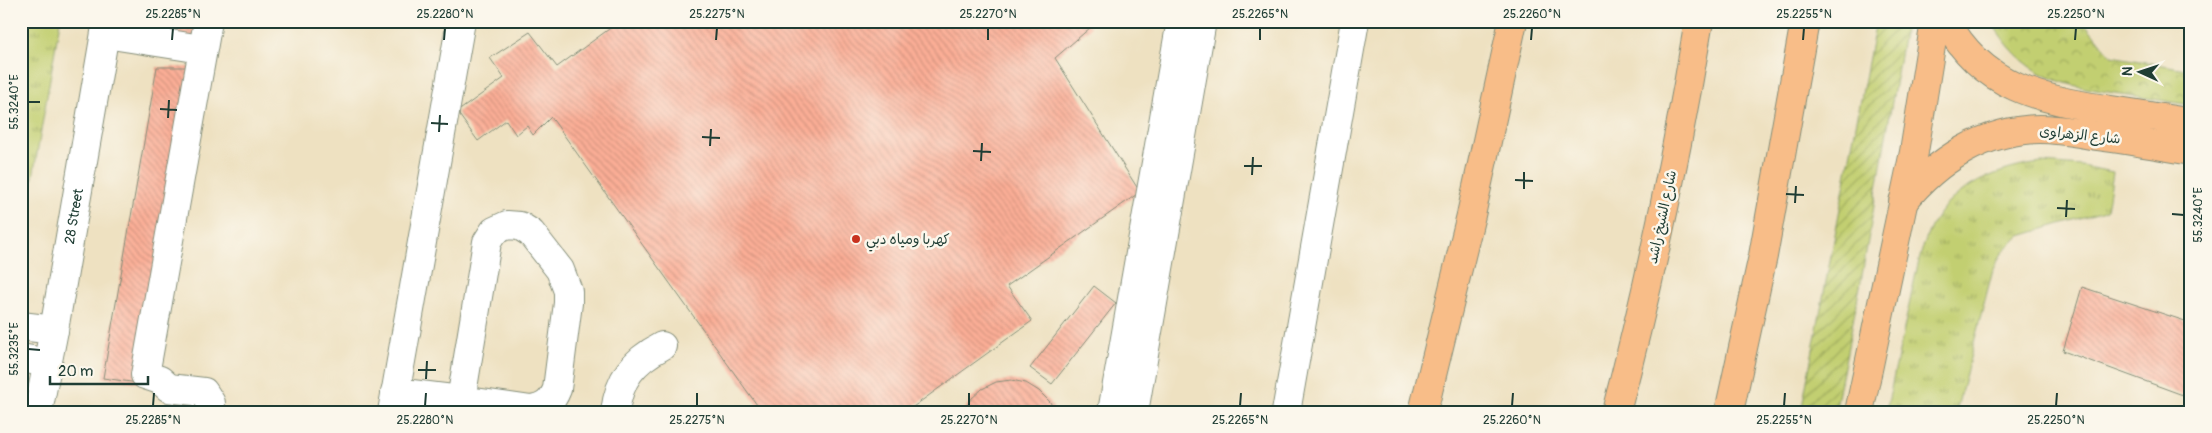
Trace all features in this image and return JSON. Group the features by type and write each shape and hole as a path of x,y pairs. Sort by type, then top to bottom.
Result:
{"main road":[{"path":"1423,412 1471,214 1513,21"},
{"name":"شارع الشيخ راشد","path":"1616,412 1639,326 1683,118 1699,21"},
{"path":"1729,412 1763,256 1805,21"},
{"path":"1859,412 1903,202 1928,73 1935,21"},
{"name":"شارع الزهراوى","path":"1946,21 1969,53 1990,72 2014,87 2041,98 2069,104 2191,123"},
{"name":"شارع الزهراوى","path":"1903,202 1917,184 1953,156 1987,139 2016,131 2062,130 2191,151"}],"street":[{"path":"208,21 146,374 160,380 169,388 204,392 211,403 210,412"},
{"path":"461,21 393,402 461,400 531,410 540,409 554,397 557,389 568,303 567,286 560,270 531,233 520,226 507,225 494,231 487,242 461,400"},
{"path":"1112,412 1181,21"},
{"path":"1134,412 1202,21"},
{"path":"1286,412 1356,21"},
{"path":"106,27 202,49"},
{"name":"28 Street","path":"38,412 106,27"},
{"path":"21,326 54,330"},
{"path":"615,412 621,385 631,368 644,355 662,346"},
{"path":"21,358 48,364"}],"green space":[{"path":"28,21 60,21 21,246 21,57"},
{"path":"1876,21 1906,21 1861,281 1835,412 1801,412"},
{"path":"1991,21 2083,21 2111,56 2191,70 2191,105 2094,90 2059,81 2029,66 2003,40"},
{"path":"2042,163 2081,166 2113,172 2107,210 2020,236 2001,255 1993,269 1956,412 1886,412 1916,273 1924,243 1932,225 1952,199 1965,189 1995,174"}],"building":[{"path":"165,21 200,21 197,39 162,34"},
{"name":"كهربا ومياه دبي","path":"620,21 1086,21 1091,27 1055,58 1140,192 1007,286 1032,321 906,412 762,412 551,117 533,135 527,126 516,135 506,120 478,141 457,112 504,78 490,58 530,32 557,67"},
{"path":"157,67 190,67 138,383 103,378"},
{"path":"1094,286 1116,303 1052,384 1030,368"},
{"path":"2082,287 2191,323 2191,398 2063,351"},
{"path":"1011,380 1026,383 1039,391 1050,402 1055,412 963,412 971,399 982,389 996,382"}],"place":[{"name":"كهربا ومياه دبي","path":"856,239"}]}
